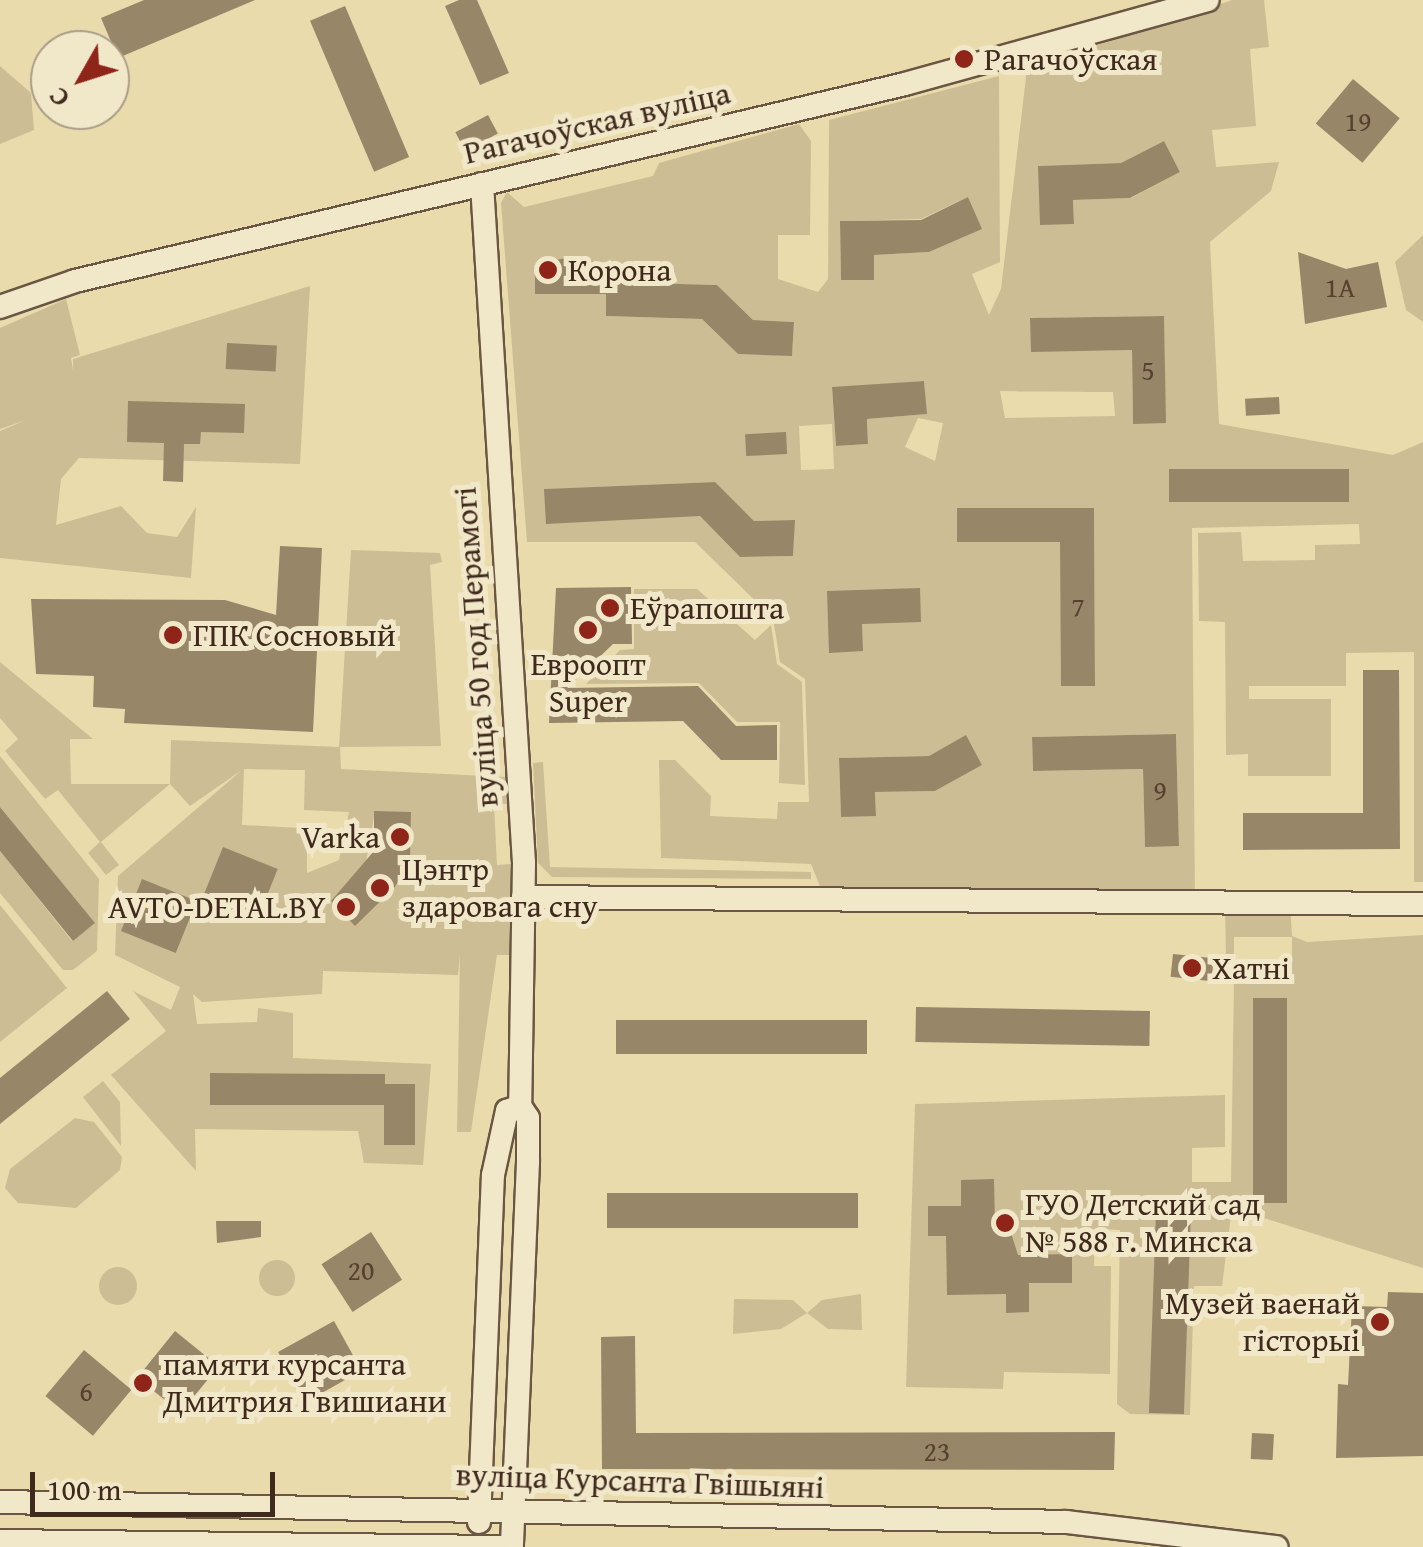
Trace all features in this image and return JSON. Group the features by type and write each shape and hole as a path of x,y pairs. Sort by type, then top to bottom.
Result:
{"street":[{"name":"Рагачоўская вуліца","path":"0,306 482,184 905,84 1208,0"},
{"name":"вуліца 50 год Перамогі","path":"482,184 523,897 520,1106 528,1118 512,1547"},
{"path":"523,897 1423,904"},
{"name":"вуліца 50 год Перамогі","path":"490,1546 479,1511 493,1175 508,1112 520,1106"},
{"name":"вуліца Курсанта Гвішыяні","path":"0,1502 1066,1522 1277,1547"},
{"name":"вуліца Курсанта Гвішыяні","path":"0,1542 490,1546"}],"shaded area":[{"path":"1232,0 1264,0 1269,47 1250,49 1256,126 1212,130 1216,167 1279,162 1271,191 1210,242 1219,424 1393,455 1423,442 1423,882 1414,882 1414,652 1346,653 1346,686 1249,686 1249,699 1331,699 1331,776 1248,776 1248,754 1226,755 1225,622 1199,621 1198,533 1241,532 1243,561 1315,560 1315,545 1360,544 1359,524 1192,528 1195,904 824,896 811,864 661,858 659,760 675,760 711,796 710,816 777,819 778,802 809,802 805,679 780,662 773,618 695,542 527,542 501,203 507,192 524,207 653,176 659,163 799,124 811,141 810,235 778,235 778,279 818,292 828,279 829,120 999,76 1000,262 972,274 989,315 1001,289 1027,69","holes":["1164,141 1180,172 1131,198 1073,200 1074,224 1038,166 1121,163","968,197 981,229 929,252 874,255 874,280 841,280 840,221 921,219","575,256 596,265 535,294 535,265","606,282 717,285 753,320 794,322 792,355 738,354 702,319 606,316","1164,316 1165,423 1133,423 1132,350 1031,351 1031,318","924,381 926,414 867,419 868,444 836,446 832,388","1000,391 1113,392 1115,416 1005,418","918,418 943,423 935,461 905,447","832,424 834,469 801,470 799,426","714,482 754,521 794,520 793,556 740,557 700,516 545,489","958,508 1094,508 1095,686 1060,542 958,542","1176,734 1179,846 1145,846 1143,769 1033,771 1032,737","966,736 982,765 935,791 875,792 876,816 841,816 839,758 929,756"]},
{"path":"0,66 30,92 30,130 34,130 0,144"},
{"path":"1423,235 1423,322 1406,310 1395,262"},
{"path":"310,286 300,464 79,458 61,479 56,525 121,506 147,533 177,537 196,507 191,578 0,558 0,431 26,420 0,429 0,328 66,299 80,355 71,358 73,370 73,359"},
{"path":"351,550 440,553 442,562 430,565 441,746 340,747 341,769 507,777 510,804 494,804 497,865 524,863 524,955 497,955 471,1132 457,1132 460,954 458,975 323,971 322,994 202,1002 193,994 197,1024 257,1022 258,1008 293,1013 293,1058 431,1064 423,1165 364,1163 358,1131 195,1129 196,1171 111,1075 166,1031 133,991 171,1010 180,987 115,955 118,876 242,770 190,806 170,784 171,740 339,747","holes":["244,769 305,770 304,810 349,812 339,860 307,873 307,837 300,828 242,825","375,811 410,859 395,887 355,925","211,1073 384,1074 385,1084 415,1085 414,1145 384,1145 384,1105 211,1105"]},
{"path":"634,589 697,589 755,640 771,625 777,664 802,682 805,785 779,783 780,722 737,722 699,683 586,684 620,650 634,649"},
{"path":"0,662 93,739 70,739 71,784 170,784 101,842 119,865 106,875 88,853 100,842 58,790 45,799 5,751 18,739 0,718"},
{"path":"0,756 99,879 97,951 73,970 63,970 0,893 0,851 72,941 94,924 0,807"},
{"path":"543,762 550,867 811,872 811,879 552,877 538,863 533,763"},
{"path":"1290,903 1292,936 1307,942 1423,935 1423,1268 1232,1208 1222,1286 1194,1286 1190,1415 1130,1414 1117,1404 1120,1230 1095,1229 1094,1266 1111,1266 1110,1374 1004,1372 1003,1389 906,1387 915,1104 1225,1095 1225,1147 1192,1148 1192,1182 1231,1182 1234,978 1292,978 1292,937 1234,937 1234,963 1226,963 1225,904"},
{"path":"0,905 67,988 0,1042"},
{"path":"103,1081 120,1102 121,1146 83,1097"},
{"path":"75,1118 94,1122 122,1157 120,1170 76,1208 18,1203 5,1188 10,1169"},
{"path":"277,1260 290,1265 295,1278 290,1291 277,1296 264,1291 259,1278 264,1265"},
{"path":"118,1267 131,1273 137,1286 131,1299 118,1305 105,1299 99,1286 105,1273"},
{"path":"861,1294 862,1330 828,1329 807,1313 822,1300"},
{"path":"734,1299 793,1300 807,1313 781,1329 733,1334"}],"building":[{"path":"144,0 255,0 130,53 130,30 106,30 101,18"},
{"path":"459,0 477,0 509,73 480,85 445,6"},
{"path":"345,6 409,157 374,172 310,21"},
{"path":"1353,79 1400,118 1362,163 1316,123"},
{"path":"488,115 498,134 465,151 455,132"},
{"path":"1164,141 1180,172 1130,198 1073,200 1074,224 1040,225 1038,166 1121,163"},
{"path":"968,197 982,229 929,252 874,255 874,280 841,280 840,221 921,220"},
{"path":"1298,252 1346,269 1378,262 1387,307 1305,324"},
{"path":"576,256 606,265 606,282 717,285 753,320 794,322 792,356 738,354 702,319 606,316 606,294 535,294 535,264"},
{"path":"1164,316 1166,423 1133,424 1132,350 1031,352 1030,318"},
{"path":"227,343 277,346 276,372 226,369"},
{"path":"924,381 927,414 867,419 868,444 836,446 832,387"},
{"path":"1279,397 1280,414 1246,416 1245,399"},
{"path":"128,401 245,404 244,433 201,432 200,444 184,444 183,482 163,481 164,443 127,442"},
{"path":"786,432 787,454 746,456 745,434"},
{"path":"1169,469 1349,469 1349,502 1169,502"},
{"path":"715,482 754,521 795,520 793,556 740,557 700,516 546,524 544,489"},
{"path":"957,508 1094,508 1095,686 1061,686 1060,542 957,542"},
{"name":"ГПК Сосновый","path":"280,546 322,548 313,732 124,723 125,709 93,707 94,676 36,674 31,599 225,600 276,615"},
{"path":"631,587 632,644 613,644 567,688 698,686 736,726 777,725 777,760 721,760 683,721 549,723 556,588"},
{"path":"920,588 921,622 862,624 863,651 829,653 827,591"},
{"path":"1363,670 1399,670 1400,849 1243,850 1243,813 1363,813"},
{"path":"1176,734 1179,846 1145,847 1143,769 1033,771 1032,737"},
{"path":"966,735 982,765 935,791 875,792 876,816 841,817 839,758 929,756"},
{"path":"0,807 95,923 73,941 0,851"},
{"path":"374,811 411,812 410,859 395,887 355,926 331,901 374,851"},
{"path":"223,847 278,869 257,921 202,899"},
{"path":"142,879 197,901 176,953 121,931"},
{"name":"Хатні","path":"1173,954 1214,958 1211,981 1171,977"},
{"path":"107,991 130,1019 0,1124 0,1078"},
{"path":"1253,998 1287,998 1287,1203 1253,1203"},
{"path":"916,1007 1150,1011 1149,1046 915,1042"},
{"path":"616,1020 867,1020 867,1054 616,1054"},
{"path":"210,1073 385,1074 385,1084 415,1084 415,1145 384,1145 384,1105 210,1105"},
{"name":"ГУО Детский сад № 588 г. Минска","path":"994,1179 995,1227 1009,1227 1018,1255 1072,1254 1072,1283 1029,1283 1029,1312 1006,1313 1006,1294 947,1295 946,1236 928,1236 928,1206 961,1206 961,1180"},
{"path":"607,1193 858,1193 858,1228 607,1228"},
{"path":"1156,1211 1191,1212 1184,1414 1149,1413"},
{"path":"216,1221 261,1221 261,1237 217,1243"},
{"path":"371,1232 402,1280 353,1312 322,1264"},
{"path":"1388,1292 1423,1293 1423,1456 1336,1458 1338,1384 1348,1385 1352,1306 1387,1307"},
{"path":"334,1321 362,1371 306,1402 278,1352"},
{"path":"175,1331 219,1366 181,1413 137,1378"},
{"path":"635,1336 636,1433 1115,1432 1114,1470 602,1469 601,1337"},
{"path":"84,1350 131,1390 93,1436 45,1396"},
{"path":"1252,1433 1274,1434 1273,1460 1251,1459"}],"place":[{"name":"Рагачоўская","path":"964,59"},
{"name":"Корона","path":"548,270"},
{"name":"Еўрапошта","path":"610,608"},
{"name":"Евроопт Super","path":"588,630"},
{"name":"ГПК Сосновый","path":"173,635"},
{"name":"Varka","path":"400,837"},
{"name":"Цэнтр здаровага сну","path":"380,888"},
{"name":"AVTO-DETAL.BY","path":"346,907"},
{"name":"Хатні","path":"1192,968"},
{"name":"ГУО Детский сад № 588 г. Минска","path":"1005,1223"},
{"name":"Музей ваенай гісторыі","path":"1380,1322"},
{"name":"памяти курсанта Дмитрия Гвишиани","path":"143,1383"}]}
